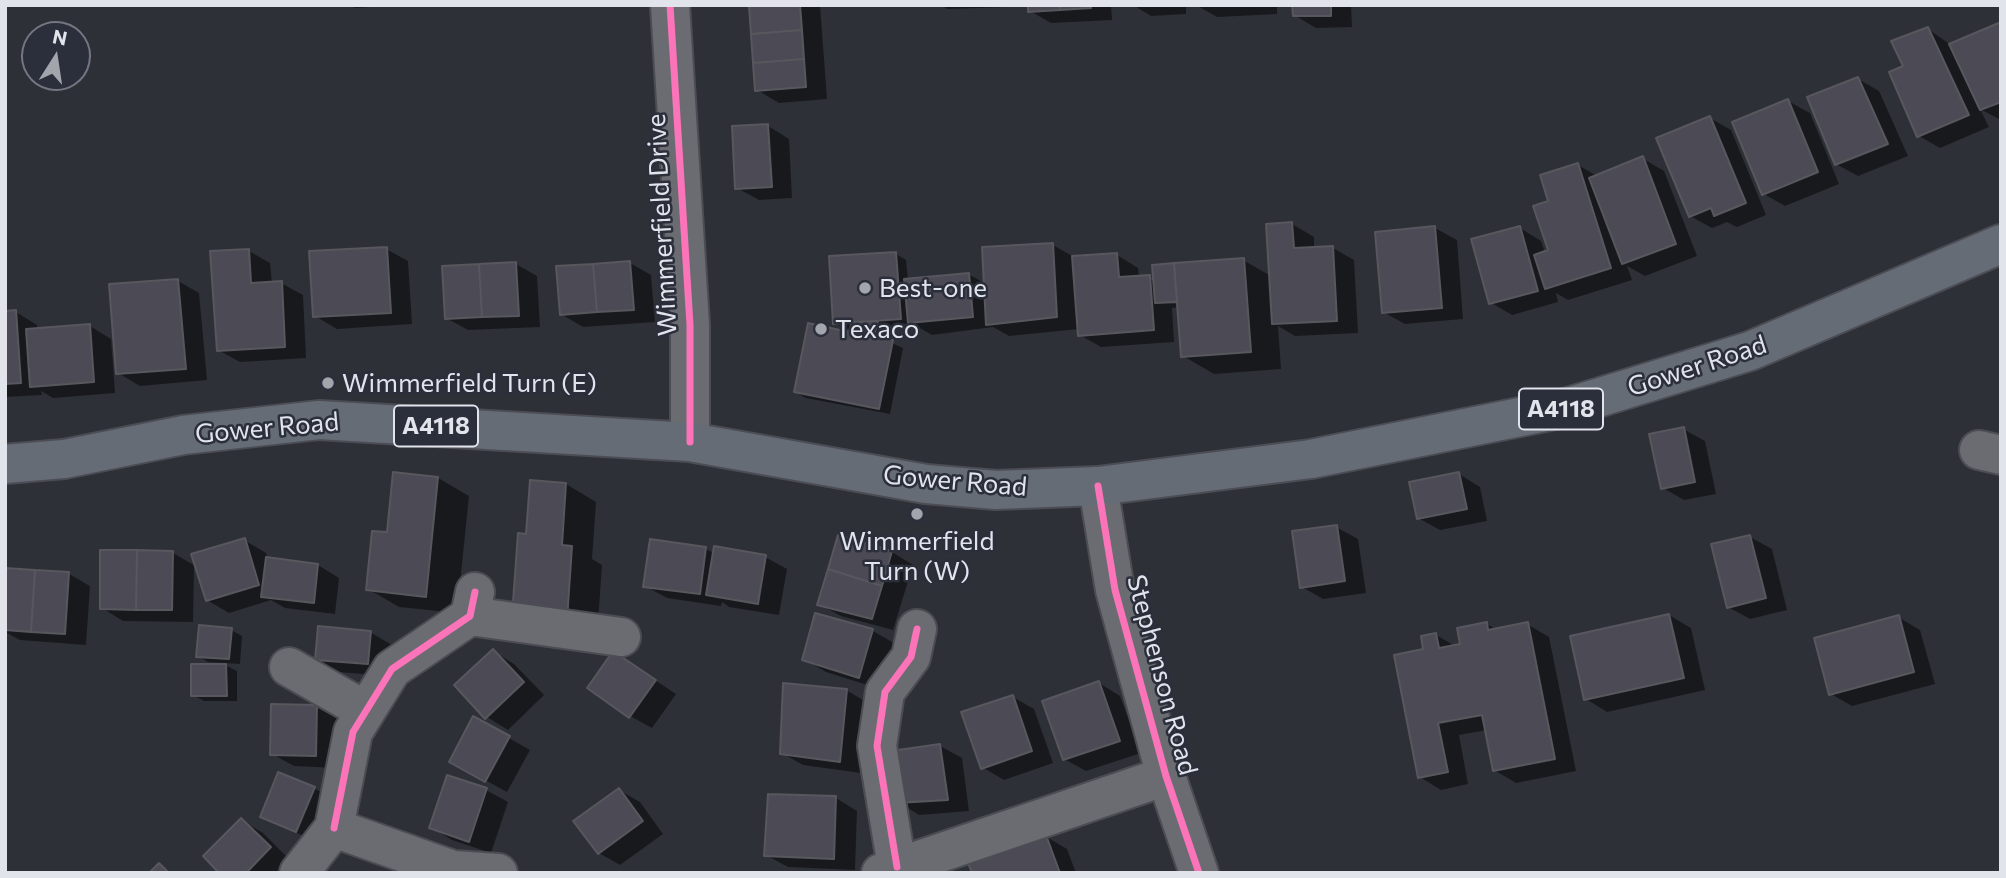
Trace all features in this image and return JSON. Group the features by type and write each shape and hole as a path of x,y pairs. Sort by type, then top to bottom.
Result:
{"main road":[{"name":"Gower Road","path":"5,464 64,459 183,435 319,420 690,442 926,484 996,490 1098,486 1311,459 1564,408 1750,351 2001,244"}],"street":[{"name":"Wimmerfield Drive","path":"670,5 690,325 690,442"},
{"name":"Stephenson Road","path":"1098,486 1115,590 1166,776 1199,873"},
{"path":"299,873 334,828 353,732 392,669 472,604 621,637"},
{"path":"917,629 911,657 885,692 877,746 889,870 1166,776"},
{"path":"289,667 366,711"},
{"path":"334,828 453,870 498,873"}],"building":[{"path":"800,5 802,30 751,34 749,6"},
{"path":"1028,5 1060,5 1060,10 1028,12"},
{"path":"1060,5 1091,5 1091,8 1060,10"},
{"path":"1292,5 1331,5 1331,16 1293,16"},
{"path":"2001,22 2001,102 1980,110 1949,44"},
{"path":"1928,27 1969,115 1917,137 1889,72 1903,66 1891,41"},
{"path":"802,30 804,59 753,63 751,34"},
{"path":"804,59 806,87 755,91 753,63"},
{"path":"1858,77 1888,144 1835,165 1807,97"},
{"path":"1788,99 1818,172 1762,195 1732,122"},
{"path":"1710,116 1746,203 1714,216 1711,208 1689,217 1656,138"},
{"path":"768,124 772,187 735,189 732,126"},
{"path":"1643,156 1676,244 1622,264 1589,178"},
{"path":"1578,163 1611,268 1545,289 1534,255 1548,250 1533,206 1548,201 1540,175"},
{"path":"1292,222 1294,248 1333,246 1337,321 1272,324 1266,224"},
{"path":"1435,226 1442,308 1382,313 1375,232"},
{"path":"1520,226 1538,291 1489,304 1471,239"},
{"path":"1053,243 1057,317 986,325 982,247"},
{"path":"387,247 391,313 313,317 309,251"},
{"path":"249,249 251,283 282,281 285,347 217,351 210,251"},
{"name":"Best-one","path":"896,252 901,319 833,324 829,256"},
{"path":"1117,253 1119,277 1150,275 1154,330 1078,336 1072,256"},
{"path":"1244,258 1251,352 1181,357 1174,263"},
{"path":"630,261 634,310 597,312 593,264"},
{"path":"516,262 519,316 482,317 479,264"},
{"path":"1174,263 1177,302 1155,303 1152,265"},
{"path":"479,264 482,317 445,319 442,266"},
{"path":"593,264 597,312 560,315 556,266"},
{"path":"969,273 973,317 908,323 904,279"},
{"path":"178,279 186,369 116,374 109,284"},
{"path":"16,310 21,383 5,384 5,311"},
{"path":"878,321 874,336 893,340 879,409 794,392 808,323 849,332 852,322"},
{"path":"90,324 94,382 30,387 26,329"},
{"path":"1684,427 1695,482 1661,489 1649,434"},
{"path":"393,472 438,477 426,597 366,590 372,531 387,532"},
{"path":"1459,472 1467,509 1417,519 1409,482"},
{"path":"530,480 566,483 562,545 572,546 567,620 512,616 518,533 526,534"},
{"path":"1337,525 1345,581 1300,588 1292,531"},
{"path":"838,535 892,551 882,586 828,569"},
{"path":"1750,535 1766,598 1727,608 1711,544"},
{"path":"245,538 259,585 206,601 191,554"},
{"path":"650,539 706,547 700,594 643,587"},
{"path":"714,546 766,555 758,604 706,595"},
{"path":"100,550 137,550 136,610 100,609"},
{"path":"137,550 173,551 172,610 136,610"},
{"path":"266,557 318,564 314,603 261,597"},
{"path":"5,568 35,570 31,632 5,630"},
{"path":"828,569 882,586 872,619 817,605"},
{"path":"35,570 69,572 65,634 31,632"},
{"path":"815,613 873,629 859,678 802,660"},
{"path":"1669,614 1684,678 1584,700 1570,636"},
{"path":"1899,615 1914,672 1829,695 1814,638"},
{"path":"1487,622 1488,630 1528,622 1555,759 1493,771 1482,715 1438,723 1448,772 1418,778 1394,655 1423,649 1421,636 1436,633 1439,648 1460,644 1457,628"},
{"path":"199,625 232,628 229,659 196,657"},
{"path":"318,626 371,631 368,664 315,660"},
{"path":"493,649 524,682 485,719 454,685"},
{"path":"613,651 656,680 629,718 587,688"},
{"path":"191,664 226,664 227,696 191,696"},
{"path":"1099,681 1120,741 1063,760 1042,701"},
{"path":"783,683 847,689 840,762 780,754"},
{"path":"1013,695 1032,751 981,769 961,712"},
{"path":"271,704 317,705 316,756 270,755"},
{"path":"473,716 510,736 485,782 449,762"},
{"path":"940,744 948,800 896,803 891,751"},
{"path":"278,772 315,787 296,832 260,817"},
{"path":"447,775 487,788 469,842 429,828"},
{"path":"619,788 643,821 598,854 573,821"},
{"path":"768,794 836,796 834,859 764,856"},
{"path":"241,818 271,847 246,873 219,873 203,856"},
{"path":"1046,835 1060,873 972,873 968,863"},
{"path":"159,863 169,873 149,873"}],"cycle path":[{"path":"670,5 690,325 690,442"},
{"path":"1098,486 1115,590 1166,776 1199,873"},
{"path":"334,828 353,732 392,669 470,616 475,592"},
{"path":"897,867 877,746 885,692 911,657 917,629"}],"place":[{"name":"Best-one","path":"865,288"},
{"name":"Texaco","path":"821,329"},
{"name":"Wimmerfield Turn (E)","path":"328,383"},
{"name":"Wimmerfield Turn (W)","path":"917,514"}]}
